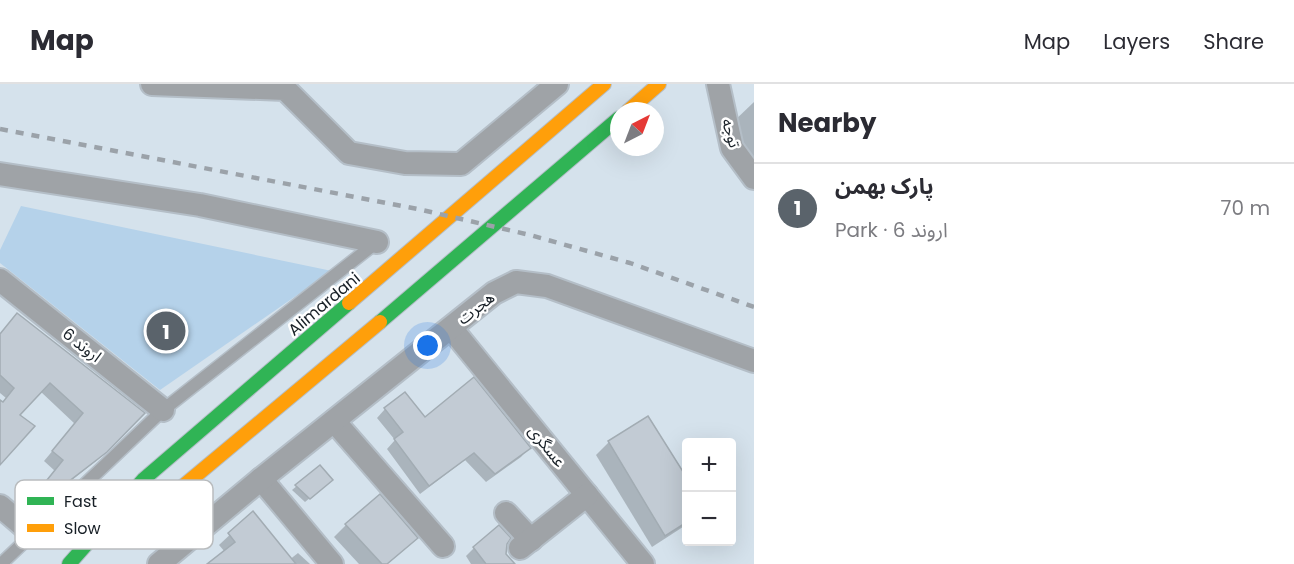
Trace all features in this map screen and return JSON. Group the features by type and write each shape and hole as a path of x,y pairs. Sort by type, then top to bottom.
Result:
{"street":[{"path":"152,84 285,89 349,153 405,163 461,164 557,84"},
{"name":"Alimardani","path":"143,480 604,84"},
{"path":"638,102 659,84"},
{"name":"توجه","path":"718,84 732,148 754,178"},
{"name":"Alimardani","path":"192,480 610,126"},
{"path":"0,174 200,205 377,242"},
{"name":"اروند 6","path":"0,280 163,410"},
{"name":"هجرت","path":"213,519 494,293 516,282 547,286 754,361"},
{"name":"عسگری","path":"451,328 643,564"},
{"path":"334,421 443,546"},
{"path":"261,479 332,564"},
{"path":"506,513 526,544 587,495"},
{"path":"0,506 15,519"},
{"name":"Alimardani","path":"72,562 83,549"},
{"name":"Alimardani","path":"72,562 92,549"},
{"name":"هجرت","path":"159,564 177,549"}],"lane":[{"path":"91,480 163,410 377,242"},
{"path":"1,564 18,549"}],"shaded area":[{"path":"21,206 332,271 160,390 0,263 0,250"}],"building":[{"path":"17,313 145,413 107,452 71,480 47,480 63,460 52,451 83,413 50,383 20,415 35,426 0,465 0,400 3,402 14,388 0,375 0,334"},
{"path":"474,377 531,448 495,474 474,453 429,486 394,439 403,432 384,408 405,392 425,417"},
{"path":"648,416 682,470 682,525 665,536 608,441"},
{"path":"320,465 333,480 310,499 295,485"},
{"path":"380,494 418,538 387,564 382,564 345,524"},
{"path":"253,511 296,564 207,564 235,542 228,533"},
{"path":"499,525 511,538 507,544 506,554 515,564 486,564 473,547"}],"railway":[{"path":"0,129 418,209 530,235 630,263 754,307"}],"traffic: fast":[{"path":"380,322 610,126"},
{"path":"143,480 349,303"},
{"path":"69,564 82,549"}],"traffic: slow":[{"path":"349,303 604,84"},
{"path":"638,102 659,84"},
{"path":"191,480 380,322"}],"place":[{"name":"پارک بهمن","path":"166,331"}]}
